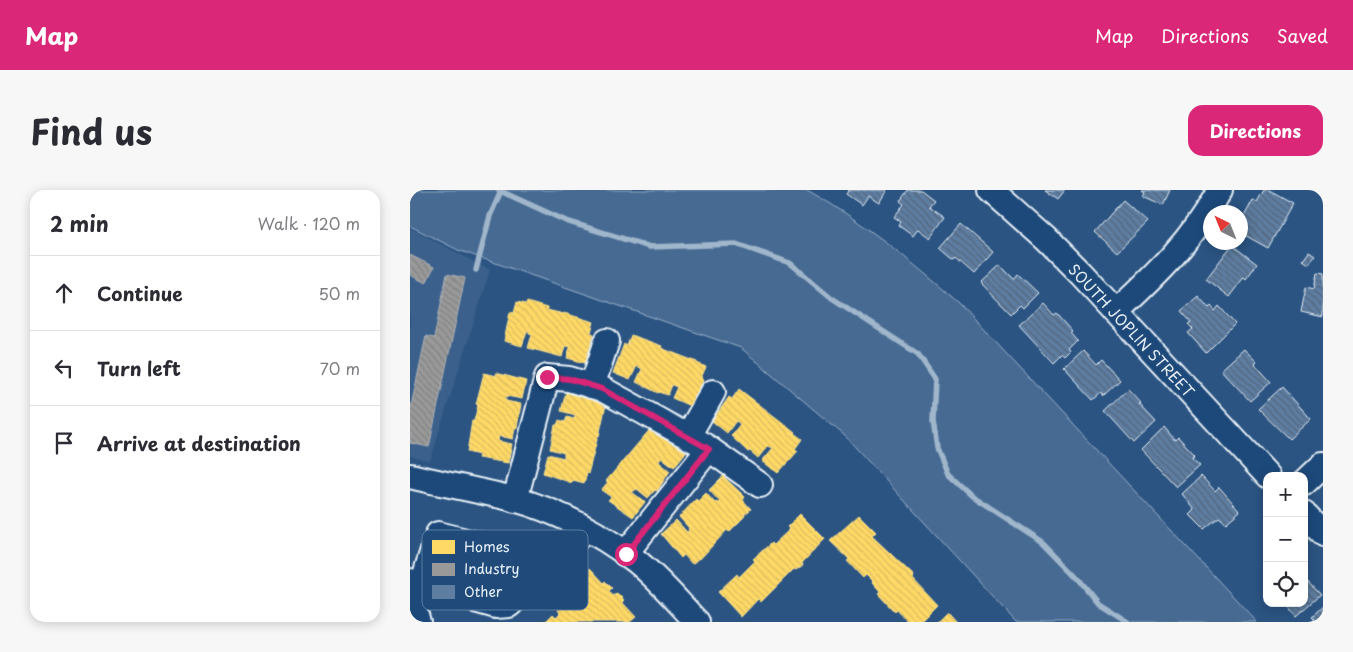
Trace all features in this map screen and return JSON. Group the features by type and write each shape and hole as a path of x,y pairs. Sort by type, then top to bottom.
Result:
{"street":[{"name":"SOUTH JOPLIN STREET","path":"991,190 1046,239 1264,472"},
{"path":"1116,312 1164,267 1188,239 1220,190"},
{"path":"592,386 607,341"},
{"path":"515,500 547,377 570,379 602,389 688,436 760,485"},
{"path":"688,436 713,392"},
{"path":"626,554 709,449"},
{"path":"1308,479 1323,465"},
{"path":"410,476 515,500 548,510 586,529"},
{"path":"1307,517 1323,534"},
{"path":"588,530 626,554 649,572 697,622"},
{"path":"418,622 414,608 416,583 422,570"}],"shaded area":[{"path":"410,190 807,190 867,228 905,257 959,303 1257,622 1016,622 845,436 741,348 458,250 410,226"},
{"path":"410,228 490,270 430,461 410,456"}],"building: Homes":[{"path":"517,302 526,304 527,302 547,308 547,310 594,322 591,333 594,334 585,363 567,358 570,347 565,346 562,357 528,348 532,334 529,331 527,331 522,346 504,341 510,312 514,313"},
{"path":"631,335 662,346 661,348 706,367 701,378 704,379 690,406 672,398 677,387 672,385 668,395 658,393 636,382 642,369 637,366 630,380 613,373 624,344 627,346"},
{"path":"484,373 496,376 496,373 526,381 522,399 506,396 506,401 521,404 513,439 499,436 498,441 512,444 508,463 478,458 479,455 467,452 472,421 474,421 478,405 476,404"},
{"path":"739,389 802,439 795,449 798,451 778,473 762,461 773,448 768,446 758,458 750,451 748,452 731,436 740,424 736,421 727,433 712,421 729,397 732,399"},
{"path":"566,392 596,399 596,402 606,405 599,436 584,483 573,480 572,483 543,473 548,454 564,458 564,453 550,449 555,425 557,425 559,420 565,422 567,417 574,419 575,415 561,411"},
{"path":"652,427 686,452 674,467 661,457 659,462 670,471 657,491 655,490 648,498 637,489 632,492 645,502 633,517 608,500 611,497 601,490 608,482 606,481"},
{"path":"723,476 745,497 743,500 751,509 729,532 727,530 700,559 692,564 684,555 681,558 661,534 676,520 687,532 689,531 689,528 679,517 696,499 698,501 706,493 715,503 720,502 709,490"},
{"path":"800,514 825,539 802,563 803,565 796,570 794,569 761,602 758,599 741,617 718,592 737,574 739,577 755,561 753,559 771,543 773,545 790,529 787,527"},
{"path":"859,515 876,532 872,536 914,576 913,579 937,605 920,622 908,622 897,610 895,612 878,594 880,592 873,582 866,575 863,578 847,561 849,559 830,541"},
{"path":"590,568 604,583 605,581 612,588 609,591 613,596 617,593 624,600 622,602 636,617 630,622 545,622 553,614 556,617 560,613 558,610 588,610 588,570"},
{"path":"947,612 956,622 937,622"}],"building: Industry":[{"path":"410,255 434,267 426,283 410,275"},
{"path":"447,274 465,278 429,447 410,443 410,411 426,336 434,338"}],"building: Other":[{"path":"849,190 887,190 879,203 868,196 862,205 846,194"},
{"path":"908,190 921,190 934,200 929,206 945,217 930,238 918,229 913,236 899,226 901,222 894,217 904,204 900,201"},
{"path":"1045,190 1065,190 1058,199"},
{"path":"1142,190 1170,190 1163,205 1143,196 1145,192"},
{"path":"1264,190 1269,190 1293,203 1268,248 1248,237 1248,209 1253,200 1257,202"},
{"path":"1123,200 1148,222 1117,252 1095,232"},
{"path":"961,224 993,252 974,274 956,258 954,260 940,248"},
{"path":"1228,250 1239,250 1257,264 1246,279 1244,277 1229,297 1206,279"},
{"path":"1309,252 1315,256 1309,264 1303,260"},
{"path":"1000,265 1014,279 1018,274 1038,293 1023,308 1020,305 1011,314 981,283"},
{"path":"1317,273 1323,274 1323,317 1301,312 1306,287 1314,289"},
{"path":"1198,296 1209,308 1211,306 1215,311 1219,306 1235,324 1206,353 1188,333 1193,329 1188,324 1191,322 1181,311"},
{"path":"1043,303 1054,315 1057,313 1073,331 1071,333 1078,341 1069,350 1071,352 1065,358 1062,355 1054,363 1019,325"},
{"path":"1244,349 1257,362 1255,364 1271,382 1250,401 1221,370"},
{"path":"1083,351 1096,365 1101,360 1120,380 1103,396 1101,393 1093,400 1064,369"},
{"path":"1282,387 1311,419 1289,439 1258,409"},
{"path":"1128,389 1156,422 1134,443 1105,411"},
{"path":"1164,427 1175,440 1178,437 1195,455 1192,458 1200,465 1176,487 1141,450"},
{"path":"1201,476 1215,491 1219,487 1240,511 1226,523 1219,517 1204,529 1190,515 1195,510 1182,494"},
{"path":"1308,582 1320,595 1308,606"},
{"path":"1288,607 1306,607 1296,616"},
{"path":"1323,607 1323,622 1313,622 1315,620 1312,617"}],"waterway":[{"path":"498,190 566,221 650,247 736,244 790,263 832,298 918,354 935,379 933,421 937,448 948,474 972,496 1043,542 1078,578 1098,603 1128,622"},
{"path":"476,270 490,216 501,191"}],"route":[{"path":"547,377 570,379 602,389 709,449 626,554"}]}
